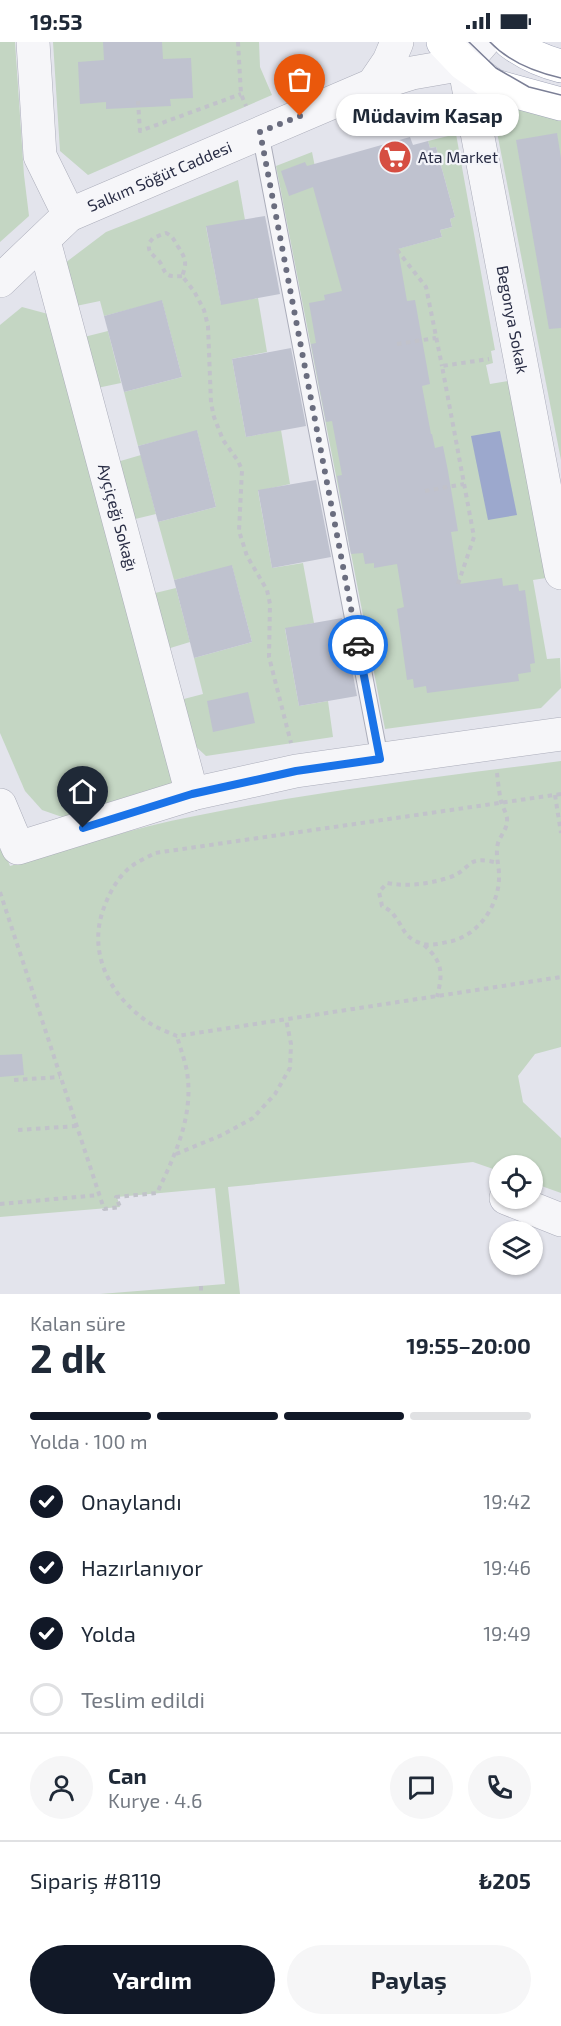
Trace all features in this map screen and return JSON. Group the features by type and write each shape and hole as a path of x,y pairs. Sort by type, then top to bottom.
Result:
{"main road":[{"path":"510,42 526,54 561,66"},
{"path":"463,49 495,86 561,104"}],"street":[{"path":"33,42 40,156 69,215"},
{"path":"372,86 389,61 397,42"},
{"name":"Salkım Söğüt Caddesi","path":"0,281 69,215 253,119 412,73 463,49"},
{"name":"Begonya Sokak","path":"463,49 561,573"},
{"name":"Ayçiçeği Sokağı","path":"44,240 192,794"},
{"path":"0,805 18,848 192,794 296,771 561,734"},
{"path":"533,1209 561,1220"}],"lane":[{"path":"253,119 380,759"}],"path":[{"path":"238,42 241,94 253,119"},
{"path":"138,101 140,131 241,94"},
{"path":"166,233 176,241 186,259 182,276 173,277 166,274 148,250 148,243 153,238 166,233"},
{"path":"397,250 426,287 474,537 458,584"},
{"path":"182,276 194,291 204,310 208,326 211,404 214,417 223,440 242,470 239,531 247,556 267,590 270,604 269,657 291,743"},
{"path":"397,344 436,338"},
{"path":"442,366 519,354"},
{"path":"425,491 464,484"},
{"path":"423,945 460,939 489,914 498,896 500,876 498,843 505,832 507,817 496,770"},
{"path":"561,794 155,853 126,870 109,894 98,921 99,951 106,975 124,1002 149,1022 177,1036 561,977"},
{"path":"555,795 561,833"},
{"path":"437,997 442,979 434,954 423,945 408,938 393,913 382,906 379,892 387,883 413,886 448,878 474,861 484,859 498,863"},
{"path":"0,892 104,1209 120,1207 116,1197 157,1193 175,1154 187,1118 187,1073 177,1036"},
{"path":"175,1154 222,1135 254,1118 275,1094 290,1068 291,1044 286,1019"},
{"path":"14,1080 60,1077"},
{"path":"18,1130 76,1126"},
{"path":"0,1204 99,1195"},
{"path":"201,1286 201,1294"}],"green space":[{"path":"0,42 15,42 29,216 0,242"},
{"path":"53,42 259,42 260,67 272,95 88,175 60,151"},
{"path":"523,105 561,115 561,460 496,127"},
{"path":"456,134 495,350 491,351 493,363 486,365 490,384 508,381 546,578 533,580 547,659 560,658 561,688 541,708 385,729 276,166 312,152 316,172 397,249 442,237 440,230 452,227 450,219 455,217 436,147 430,148 428,141"},
{"path":"238,180 245,220 206,227 221,304 258,298 267,352 232,359 246,437 281,430 290,484 258,491 272,568 303,563 314,623 285,629 299,706 328,701 333,737 206,756 191,742 180,700 203,694 194,658 252,642 232,566 174,580 158,522 216,507 197,431 138,446 124,392 182,377 162,301 104,316 100,301 76,306 65,263 106,232"},
{"path":"22,307 48,314 173,784 65,818 42,810 25,791 0,733 0,325"},
{"path":"108,331 121,383 97,388 84,337"},
{"path":"141,455 156,514 131,520 117,462"},
{"path":"176,588 190,642 167,649 151,594"},
{"path":"561,761 561,1047 535,1054 518,1076 523,1102 561,1138 561,1193 543,1187 543,1155 489,1155 489,1168 473,1162 228,1187 240,1294 100,1294 225,1284 215,1188 117,1197 120,1207 0,1217 0,850 4,850 10,866 149,826 240,807 378,785"}],"water":[{"path":"500,431 517,515 488,520 471,436"}],"building":[{"path":"103,42 162,42 163,59 191,58 193,98 170,99 171,106 106,109 106,102 80,104 78,62 104,60"},
{"path":"557,133 561,158 561,328 549,329 516,140"},
{"path":"410,137 413,145 428,141 430,148 436,147 455,217 450,219 452,227 440,230 442,237 398,249 407,301 415,300 430,384 422,386 431,434 435,448 443,446 448,471 458,531 451,532 459,584 502,578 503,586 518,584 519,591 525,590 535,663 530,664 531,672 518,674 519,681 427,693 426,686 414,688 413,679 407,680 397,609 404,607 397,564 374,568 374,563 365,564 363,553 351,554 337,476 342,475 332,421 326,422 311,344 316,343 309,303 325,300 324,295 342,291 313,187 289,196 281,171 305,162 307,166"},
{"path":"265,216 280,294 221,305 206,226"},
{"path":"162,300 182,377 124,392 104,316"},
{"path":"291,348 306,426 246,437 232,359"},
{"path":"197,430 216,507 158,522 138,446"},
{"path":"316,480 331,557 272,568 258,490"},
{"path":"232,565 252,642 194,658 174,580"},
{"path":"342,618 357,696 299,706 285,628"},
{"path":"248,692 255,723 213,732 207,701"},
{"path":"22,1054 24,1075 0,1077 0,1055"}],"tram line":[{"path":"469,42 496,68 529,87 561,95"},
{"path":"490,42 505,55 522,65 561,78"}],"way so far":[{"path":"300,116 260,132 358,645"}],"place":[{"name":"Müdavim Kasap","path":"300,116"},
{"name":"Ata Market","path":"395,157"}],"route":[{"path":"83,828 192,794 296,771 380,759 358,645"}]}
